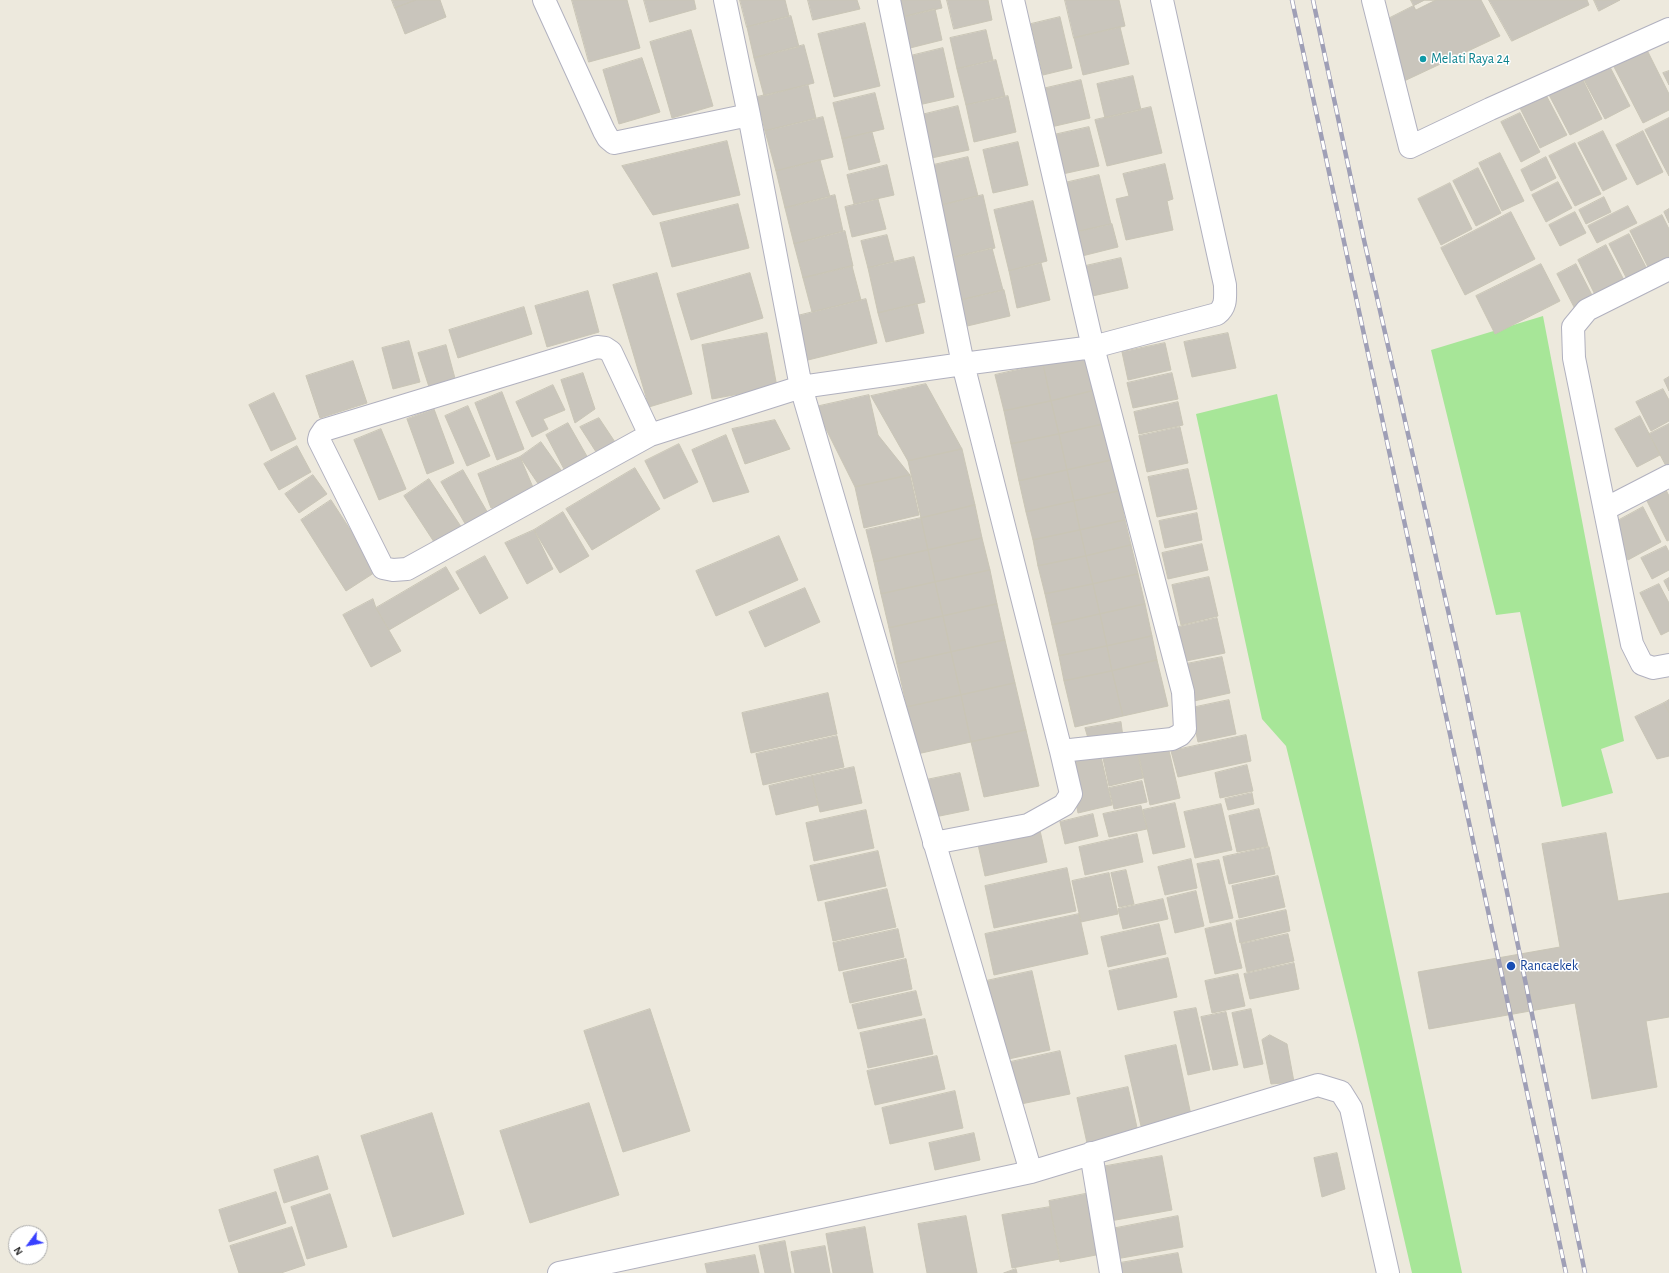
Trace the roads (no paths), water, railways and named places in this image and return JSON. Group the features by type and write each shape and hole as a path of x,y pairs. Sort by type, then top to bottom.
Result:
{"street":[{"path":"544,0 604,131 608,138 614,143 749,115"},
{"path":"725,0 749,115 801,387 1031,1172"},
{"path":"889,0 963,364 1071,794 1064,805 1028,825 934,843"},
{"path":"1012,0 1093,347 1184,692 1185,729 1172,739 1061,751"},
{"path":"650,435 611,352 605,348 597,347 324,430 319,440 383,568 393,570 406,569 650,435 801,387 1093,347 1217,314 1223,309 1226,299 1225,286 1162,0"},
{"path":"1373,0 1410,147 1490,109 1669,29"},
{"path":"1669,270 1587,310 1573,327 1574,358 1632,644 1642,664 1653,668 1669,666"},
{"path":"1605,509 1669,476"},
{"path":"559,1273 1031,1172 1318,1085 1341,1092 1351,1108 1388,1273"},
{"path":"1091,1153 1111,1273"}],"railway":[{"path":"1292,0 1566,1273"},
{"path":"1313,0 1364,240 1462,672 1585,1273"}],"place":[{"name":"Melati Raya 24","path":"1423,59"},
{"name":"Rancaekek","path":"1511,966"}]}
